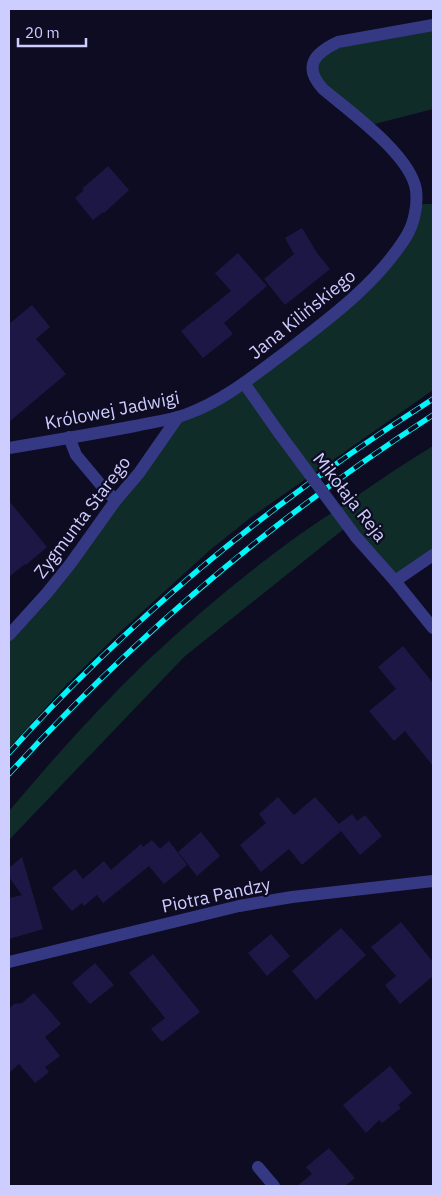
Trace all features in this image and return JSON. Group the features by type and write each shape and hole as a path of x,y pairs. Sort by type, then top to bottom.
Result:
{"street":[{"name":"Jana Kilińskiego","path":"244,383 339,311 364,288 387,262 406,236 413,221 416,206 416,190 410,174 393,150 380,136 316,81 312,73 313,62 319,53 338,42 433,25"},
{"name":"Królowej Jadwigi","path":"9,448 178,417 222,398 244,383"},
{"name":"Mikołaja Reja","path":"244,383 356,537 433,628"},
{"name":"Zygmunta Starego","path":"9,635 36,606 71,563 116,500 139,473 178,417"},
{"path":"68,437 76,455 116,500"},
{"path":"395,581 433,555"},
{"name":"Piotra Pandzy","path":"9,962 239,906 292,897 433,881"},
{"path":"258,1167 274,1186"}],"green space":[{"path":"433,25 433,109 367,126 323,89 313,62 319,53"},
{"path":"433,204 433,390 250,518 210,550 119,633 67,684 9,748 9,635 178,417 222,398 382,268 416,206"},
{"path":"433,446 433,555 395,581 350,524 184,657 9,840 9,811 76,734 147,661 254,568 381,479"}],"building":[{"path":"108,166 129,190 104,213 93,220 75,198 84,190 82,189"},
{"path":"302,228 317,253 330,269 285,305 264,279 294,254 285,238"},
{"path":"238,253 267,286 224,323 233,334 203,358 181,331 231,291 215,273"},
{"path":"32,305 50,327 36,339 66,374 9,422 9,324"},
{"path":"9,501 47,547 9,577"},
{"path":"403,646 433,683 433,766 405,731 394,741 369,711 396,689 378,667"},
{"path":"278,797 294,815 315,797 339,824 352,814 357,821 365,815 382,836 360,855 341,831 302,865 289,849 261,872 240,845 266,823 259,814"},
{"path":"201,832 220,856 197,876 178,852"},
{"path":"152,840 160,849 169,841 187,865 164,884 149,866 103,903 97,895 84,906 82,903 72,911 52,888 75,869 83,879 104,861 111,870 141,844 143,847"},
{"path":"22,857 43,929 9,939 9,898 22,895 9,877 9,868"},
{"path":"401,922 433,962 433,976 400,1004 385,985 396,976 371,947"},
{"path":"341,928 366,955 316,1000 292,971"},
{"path":"271,934 290,956 267,976 248,953"},
{"path":"153,954 200,1012 162,1042 151,1029 165,1018 129,973"},
{"path":"95,963 114,985 90,1004 72,983"},
{"path":"34,993 61,1024 45,1037 60,1056 45,1067 49,1072 35,1083 19,1064 9,1073 9,1009 14,1004 22,1003"},
{"path":"390,1066 412,1093 398,1105 401,1108 382,1123 379,1120 366,1133 343,1105"},
{"path":"329,1148 355,1178 345,1186 297,1186 312,1174 306,1167"}],"railway":[{"path":"9,753 100,659 197,571 312,481 433,399"},
{"path":"9,774 106,674 209,581 318,495 433,415"}]}
